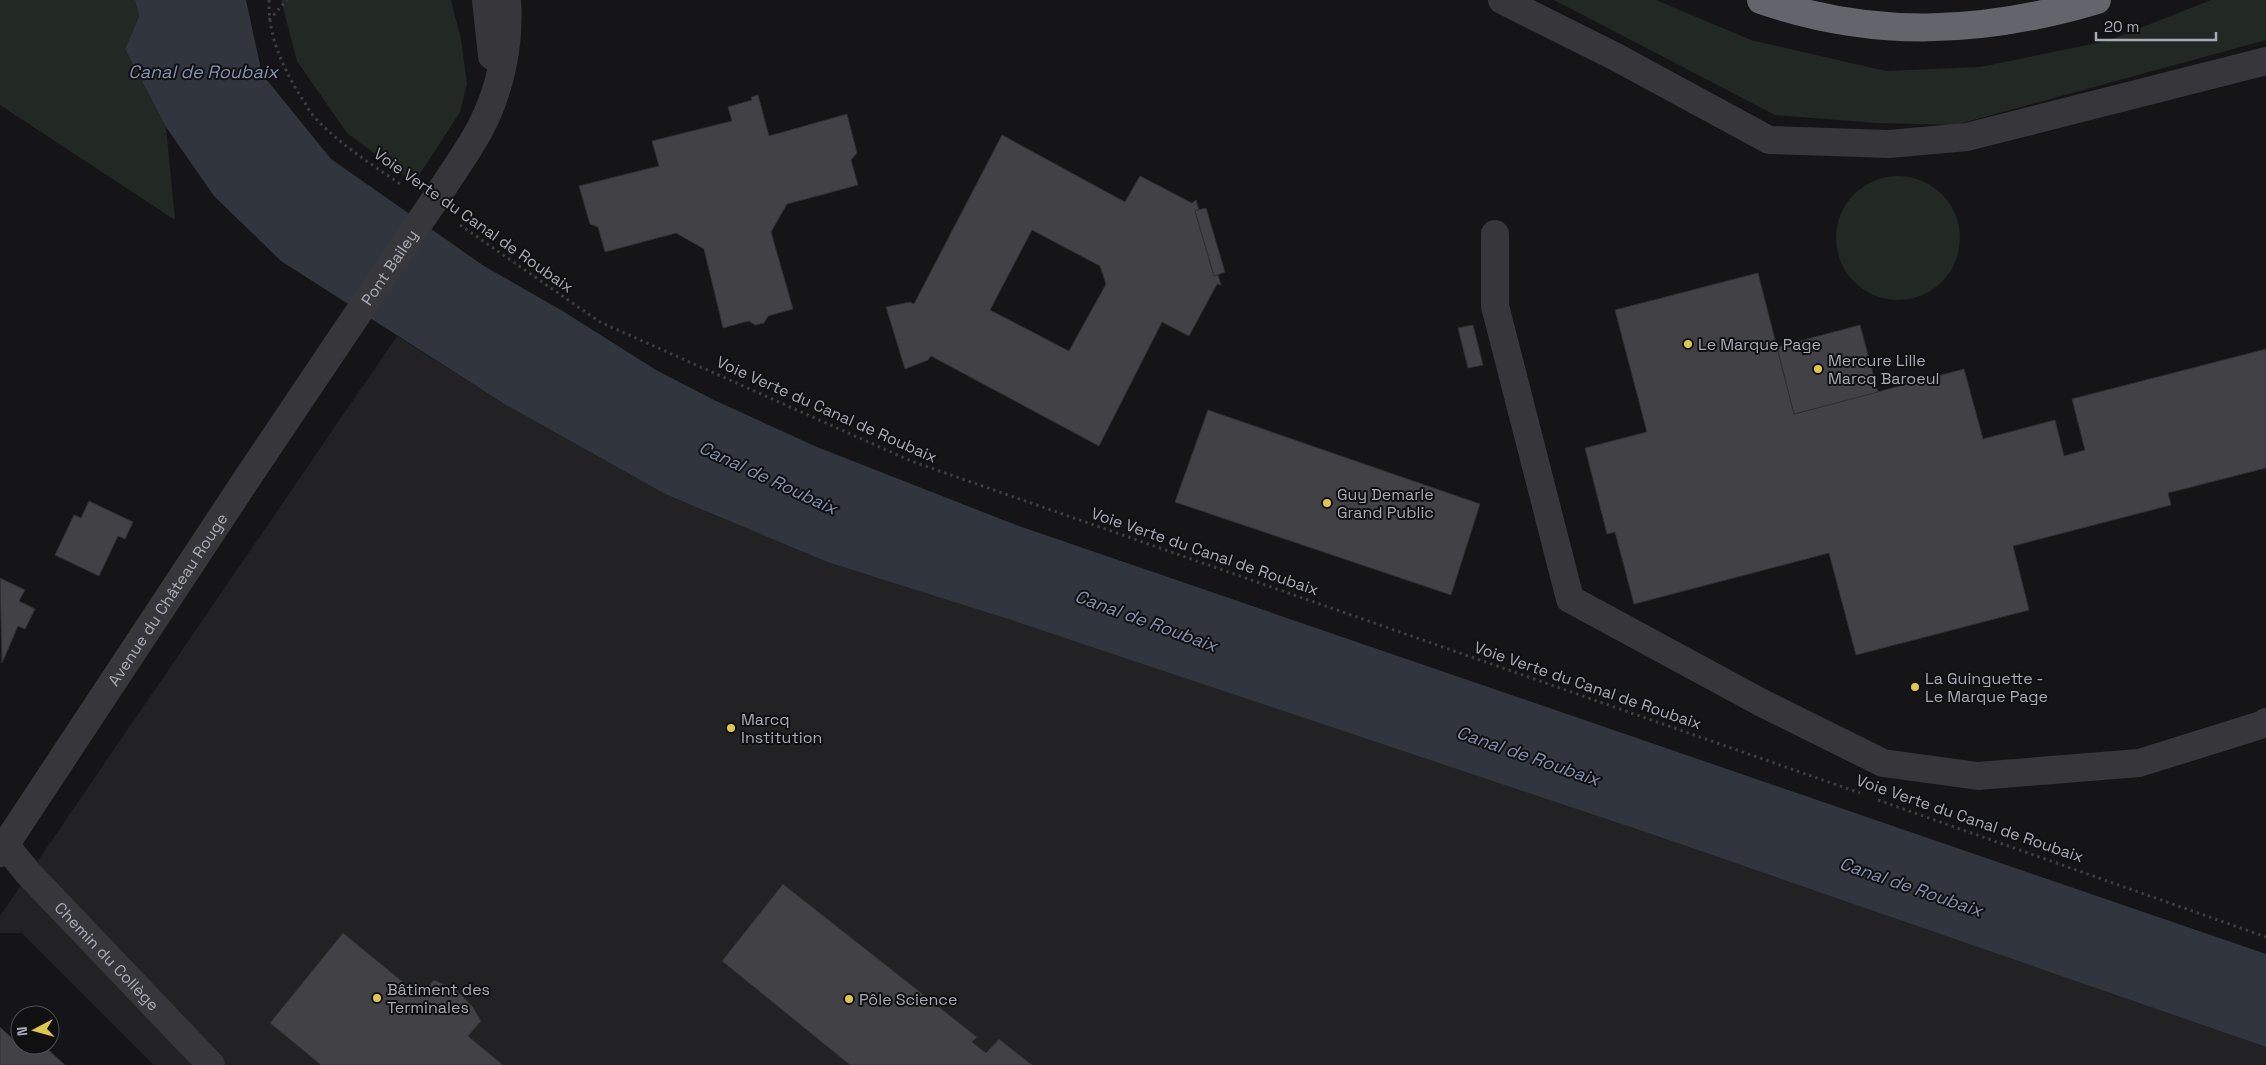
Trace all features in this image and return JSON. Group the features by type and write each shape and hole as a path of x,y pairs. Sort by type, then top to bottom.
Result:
{"highway":[{"path":"1761,0 1821,18 1855,24 1920,29 1993,23 2096,0"}],"street":[{"path":"486,0 492,47 491,102"},
{"path":"491,102 506,49 507,0"},
{"path":"1502,0 1616,57 1769,140 1889,144 1967,137 2266,61"},
{"name":"Pont Bailey","path":"336,346 442,189 481,127 491,102"},
{"path":"1494,234 1495,306 1570,599 1762,703 1883,763 1978,776 2139,763 2266,722"},
{"name":"Avenue du Château Rouge","path":"3,849 336,346"},
{"name":"Chemin du Collège","path":"3,849 211,1065"}],"path":[{"name":"Voie Verte du Canal de Roubaix","path":"268,0 268,21 275,47 289,78 314,118 358,154 406,188"},
{"path":"268,21 287,0"},
{"name":"Voie Verte du Canal de Roubaix","path":"454,222 600,322 911,461 1863,794"},
{"name":"Voie Verte du Canal de Roubaix","path":"1873,798 2266,937"}],"shaded area":[{"path":"0,0 135,0 139,16 125,49 166,127 175,220 0,105"},
{"path":"281,0 451,0 461,39 467,84 460,112 414,183 347,133 297,61"},
{"path":"1554,0 1656,0 1751,40 1886,71 1980,67 2107,41 2211,0 2266,0 2266,40 1955,125 1876,123 1775,115"},
{"path":"1898,176 1922,180 1942,194 1956,214 1960,238 1956,262 1942,282 1922,296 1898,300 1874,296 1854,282 1840,262 1836,238 1840,214 1854,194 1874,180"},
{"name":"Marcq Institution","path":"397,336 506,405 665,494 827,562 1011,620 1657,836 2266,1047 2266,1065 154,1065 22,933 0,933 0,916"}],"water":[{"name":"Canal de Roubaix","path":"135,0 246,0 262,74 331,159 484,266 561,310 656,370 714,400 817,447 1016,525 2266,954 2266,1047 1657,836 1011,620 827,562 665,494 506,405 281,261 214,196 166,127 125,49 139,16"}],"building":[{"path":"758,95 769,136 847,114 857,153 851,160 858,185 787,204 771,232 793,309 768,316 764,323 755,325 749,321 723,328 704,249 676,233 605,252 598,227 590,224 579,186 659,166 652,141 732,121 728,107 752,100 751,97"},
{"path":"1002,135 1125,202 1140,176 1192,203 1196,200 1199,210 1195,211 1214,276 1218,275 1221,285 1217,284 1189,336 1162,322 1099,446 931,356 928,360 905,369 886,307 910,302 914,304","holes":["1032,230 1100,266 1106,284 1069,351 990,310"]},
{"path":"1206,208 1225,272 1214,276 1195,211"},
{"path":"1758,273 1794,414 1964,369 1983,439 2055,420 2064,456 2085,450 2072,399 2266,349 2266,468 2168,493 2171,505 2013,546 2029,610 1856,655 1829,553 1634,604 1615,532 1607,534 1585,448 1647,432 1615,310"},
{"path":"1473,325 1483,365 1468,368 1458,328"},
{"path":"1860,325 1878,392 1794,414 1777,347"},
{"name":"Guy Demarle Grand Public","path":"1208,410 1480,504 1451,595 1175,502"},
{"path":"89,501 133,522 125,539 118,536 99,576 55,555 74,515 81,518"},
{"path":"0,578 25,590 19,601 35,609 25,629 18,626 2,663"},
{"name":"Pôle Science","path":"783,884 977,1037 972,1042 986,1053 999,1039 1032,1065 850,1065 722,961"},
{"name":"Bâtiment des Terminales","path":"343,933 420,996 434,980 456,990 473,1007 481,1021 468,1036 503,1065 321,1065 270,1023"},
{"path":"0,1027 10,1036 10,1055 54,1055 65,1065 0,1065"}],"place":[{"name":"Le Marque Page","path":"1688,344"},
{"name":"Mercure Lille Marcq Baroeul","path":"1818,369"},
{"name":"Guy Demarle Grand Public","path":"1327,503"},
{"name":"La Guinguette - Le Marque Page","path":"1915,687"},
{"name":"Marcq Institution","path":"731,728"},
{"name":"Bâtiment des Terminales","path":"377,998"},
{"name":"Pôle Science","path":"849,999"}]}
